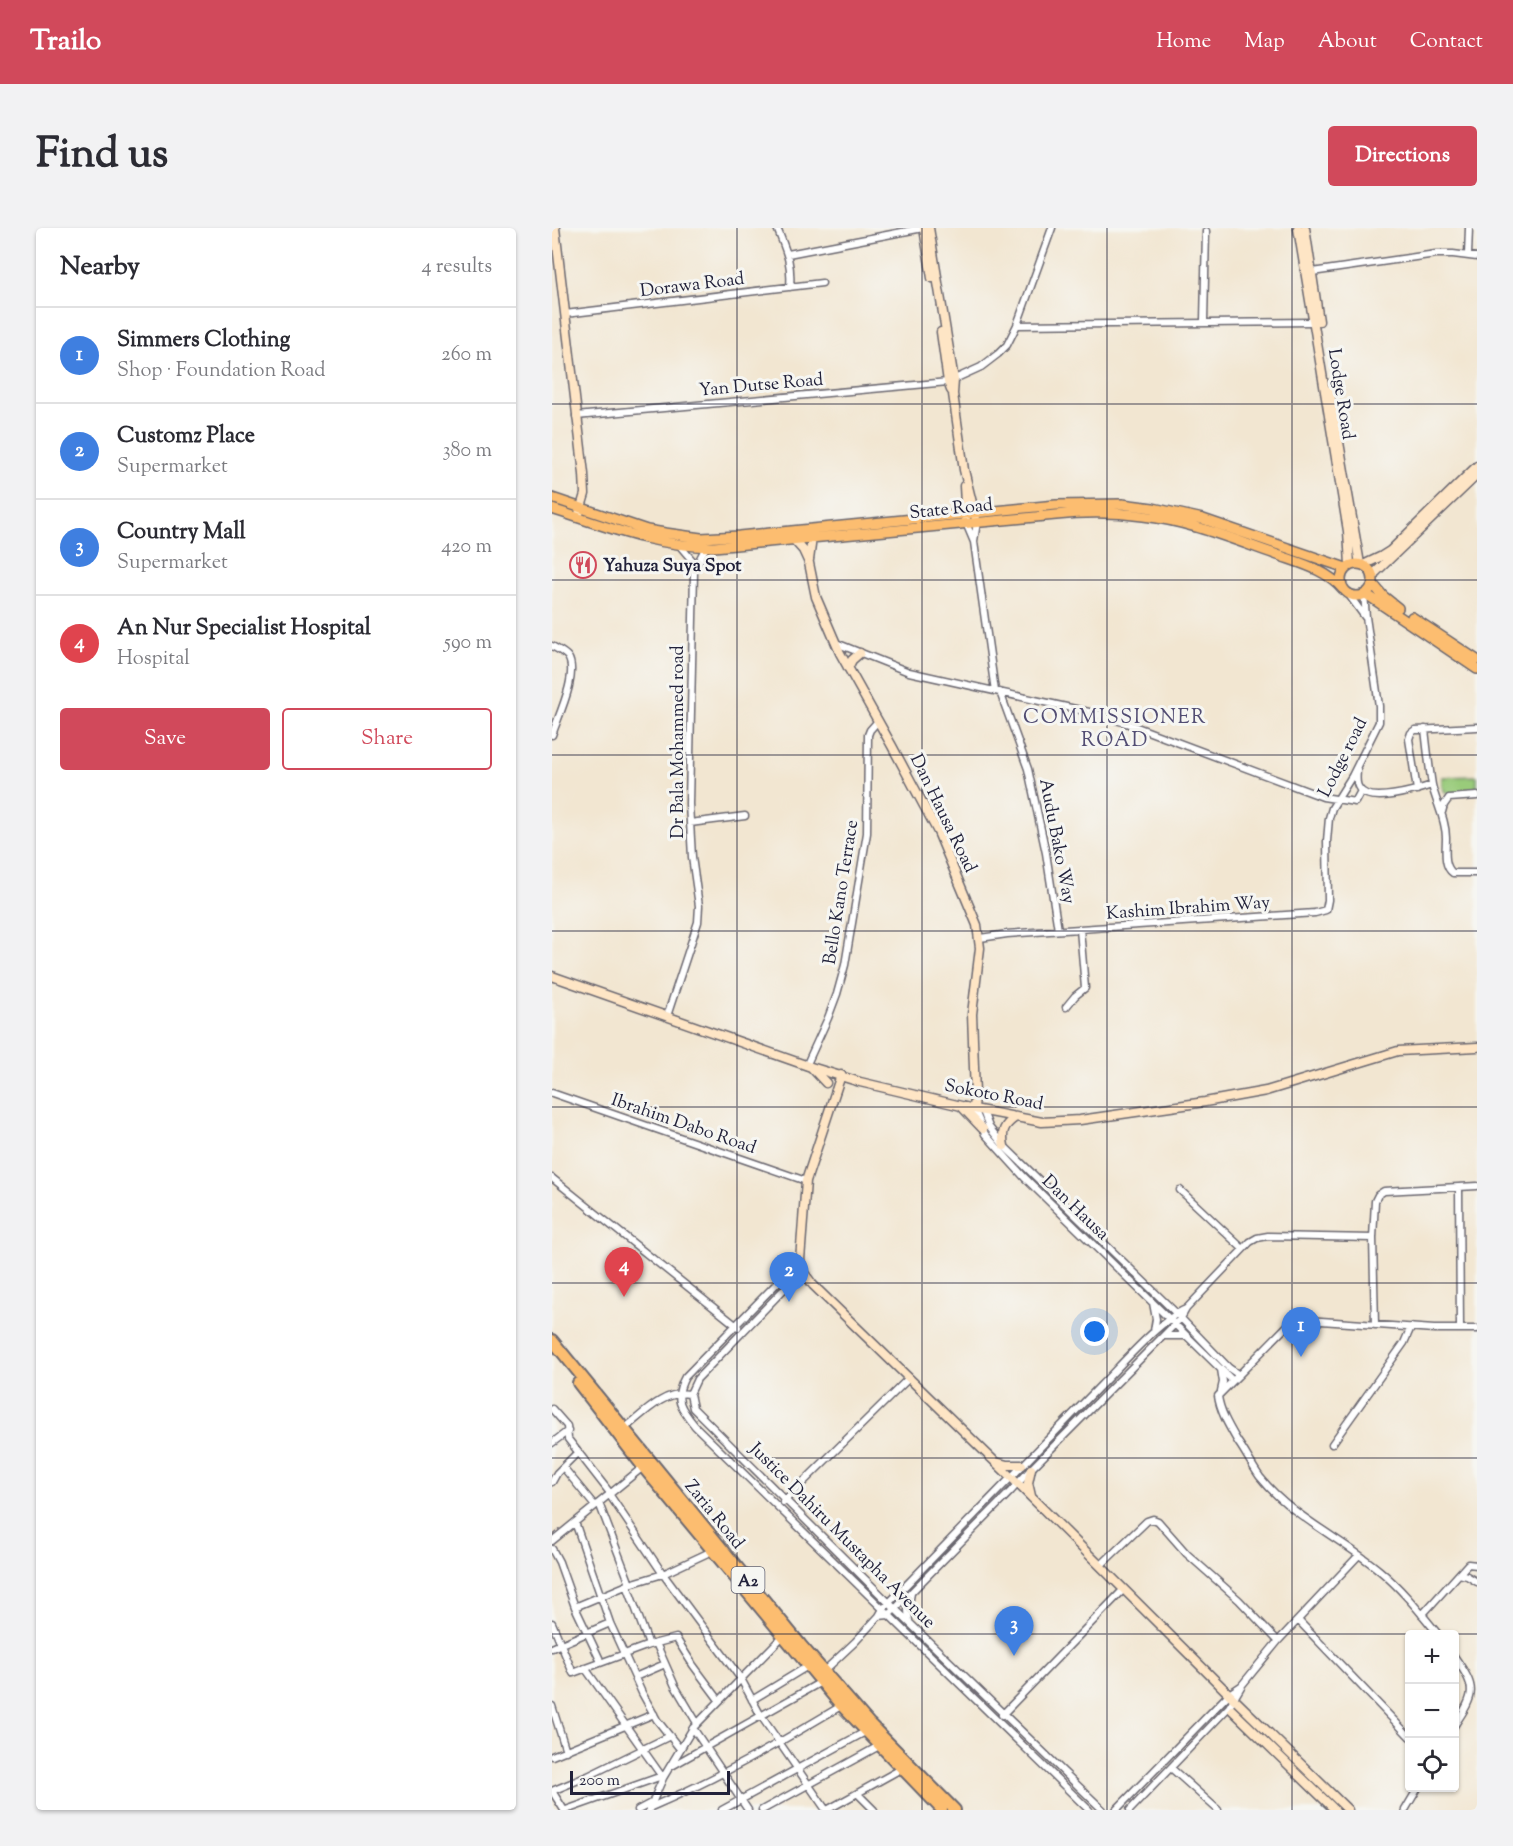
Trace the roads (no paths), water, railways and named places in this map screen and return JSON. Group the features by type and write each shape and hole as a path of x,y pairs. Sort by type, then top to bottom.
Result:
{"highway":[{"name":"Zaria Road","path":"552,1340 823,1677 955,1810"},
{"name":"Zaria Road","path":"552,1350 643,1467 808,1666 823,1677 842,1706 865,1732 942,1810"}],"main road":[{"name":"State Road","path":"552,498 647,530 701,537 971,518 1076,513 1121,514 1163,519 1209,531 1309,566 1329,576 1346,592"},
{"name":"State Road","path":"552,509 642,538 680,546 706,547 812,538 1056,505 1138,506 1203,519 1355,565"},
{"path":"1373,581 1365,594 1360,596 1346,592 1341,585 1341,576 1355,565 1371,572 1373,581 1389,601 1477,660"},
{"path":"1365,594 1477,669"}],"street":[{"path":"555,228 585,486 577,517"},
{"path":"777,228 788,254 790,287"},
{"path":"788,254 923,228 951,381"},
{"path":"929,228 971,518"},
{"path":"951,381 981,367 1007,345 1017,325 1052,228"},
{"name":"Lodge Road","path":"1298,228 1355,565"},
{"name":"Lodge Road","path":"1305,228 1355,565"},
{"path":"1468,255 1469,228"},
{"path":"1204,322 1206,231"},
{"path":"1312,272 1436,254 1477,257"},
{"name":"Dorawa Road","path":"565,314 822,283"},
{"path":"1017,325 1313,322"},
{"name":"Yan Dutse Road","path":"576,416 951,381"},
{"path":"1373,581 1376,572 1473,476 1477,466"},
{"path":"1355,565 1390,551 1473,476"},
{"name":"Audu Bako Way","path":"971,518 998,691 1028,769 1046,853 1058,930"},
{"name":"Dan Hausa Road","path":"812,538 809,563 816,597 848,668 938,832 977,925 980,938 972,1014 974,1108"},
{"name":"Dan Hausa Road","path":"794,540 803,550 809,563"},
{"path":"680,546 692,560 694,572"},
{"path":"694,572 706,547"},
{"name":"Dr Bala Mohammed road","path":"667,1016 698,922 699,906 690,823 694,572"},
{"path":"1346,592 1365,617"},
{"name":"Lodge road","path":"1326,910 1328,829 1332,808 1357,766 1379,722 1380,714 1365,617 1365,594"},
{"path":"836,643 909,672 1089,712 1126,723 1312,793 1355,802 1361,791"},
{"path":"552,646 568,657 571,668 570,681 552,735"},
{"path":"848,668 852,660 860,653"},
{"name":"Bello Kano Terrace","path":"809,1065 831,1010 845,965 867,832 868,735 878,721"},
{"path":"1417,790 1409,736 1413,731 1477,727"},
{"path":"1425,729 1432,786 1442,813 1446,833 1447,866 1450,872 1477,873"},
{"path":"1357,766 1358,787 1370,796 1377,797 1432,786"},
{"path":"1442,813 1449,798 1477,796"},
{"path":"690,823 745,816"},
{"name":"Kashim Ibrahim Way","path":"980,938 1058,930 1315,913 1326,910"},
{"path":"1066,1007 1085,988 1080,929"},
{"name":"Sokoto Road","path":"552,976 860,1082 983,1111 1042,1122 1074,1120 1205,1102 1266,1091 1398,1051 1477,1047"},
{"path":"809,1065 826,1083"},
{"path":"841,1075 806,1181 802,1226 802,1270 813,1285 1124,1589 1341,1809"},
{"path":"836,1090 860,1082"},
{"name":"Ibrahim Dabo Road","path":"552,1093 806,1181"},
{"path":"975,1094 983,1111"},
{"path":"552,1102 563,1098"},
{"path":"961,1106 983,1129"},
{"name":"Dan Hausa","path":"974,1108 985,1134 1024,1177 1233,1381"},
{"name":"Dan Hausa","path":"983,1111 989,1127 1004,1146 1239,1375"},
{"path":"1004,1146 1002,1132 1004,1127 1016,1117"},
{"path":"552,1178 742,1331"},
{"path":"1375,1325 1373,1238 1375,1201 1378,1195 1384,1191 1477,1186"},
{"path":"1459,1188 1460,1329"},
{"path":"1180,1190 1243,1249"},
{"path":"879,1616 889,1615 1175,1325 1186,1309 1243,1249 1257,1238 1268,1236 1373,1238"},
{"path":"802,1270 784,1276 685,1377 679,1392 680,1404 695,1426 1089,1810"},
{"path":"624,1430 654,1405 679,1392 690,1394 697,1379 802,1270"},
{"path":"1153,1303 1156,1319 1154,1333"},
{"path":"670,1768 761,1716 823,1677 883,1609 1022,1465 1154,1333 1176,1313 1186,1309"},
{"path":"1434,1630 1397,1586 1378,1569 1321,1530 1275,1493 1260,1476 1232,1431 1218,1403 1218,1396 1294,1321 1477,1329"},
{"path":"1332,1444 1404,1343 1411,1327"},
{"path":"1163,1336 1187,1336"},
{"path":"1221,1369 1223,1382 1221,1392"},
{"path":"778,1507 909,1378"},
{"name":"Justice Dahiru Mustapha Avenue","path":"690,1394 693,1408 889,1603 1103,1810"},
{"path":"553,1413 567,1426 568,1438 610,1494 663,1574 741,1679 761,1716 826,1810 901,1769"},
{"path":"552,1443 568,1431"},
{"path":"552,1482 556,1473 578,1452"},
{"path":"995,1462 1022,1465"},
{"path":"563,1467 597,1504 652,1644 665,1664 706,1747 748,1810"},
{"path":"552,1541 643,1467"},
{"path":"1031,1469 1028,1488 1032,1499"},
{"path":"1100,1566 1148,1521 1153,1519 1158,1521 1187,1554 1239,1600 1278,1641"},
{"path":"575,1522 610,1623 642,1693 654,1714 680,1749"},
{"path":"552,1549 575,1607 601,1662"},
{"path":"575,1607 628,1585 663,1574 712,1551"},
{"path":"1130,1810 1171,1768 1278,1641 1359,1555"},
{"path":"1422,1615 1468,1564 1477,1565"},
{"path":"1459,1574 1477,1582"},
{"path":"997,1720 1124,1589"},
{"path":"909,1622 911,1592"},
{"path":"1298,1620 1405,1732"},
{"path":"552,1623 572,1672 676,1638 719,1700"},
{"path":"552,1648 610,1623"},
{"path":"651,1807 663,1777 695,1725 783,1636"},
{"path":"1459,1661 1475,1686 1469,1704 1459,1720"},
{"path":"635,1677 665,1664"},
{"path":"752,1700 808,1666"},
{"path":"585,1668 663,1777"},
{"path":"1116,1810 1232,1697"},
{"path":"638,1810 651,1807 724,1772 780,1743 842,1706"},
{"path":"552,1707 566,1751"},
{"path":"1232,1710 1341,1809"},
{"path":"552,1756 654,1714"},
{"path":"722,1810 865,1732"},
{"path":"663,1777 565,1810 552,1791 670,1736"},
{"path":"762,1810 879,1746"},
{"path":"1171,1768 1218,1810"},
{"path":"1405,1810 1416,1792"},
{"path":"858,1794 874,1810"}],"place":[{"name":"Yahuza Suya Spot","path":"583,565"},
{"name":"An Nur Specialist Hospital","path":"624,1297"},
{"name":"Customz Place","path":"789,1302"},
{"name":"Simmers Clothing","path":"1301,1357"},
{"name":"Country Mall","path":"1014,1656"}],"district":[{"name":"COMMISSIONER ROAD","path":"1115,728"}]}
